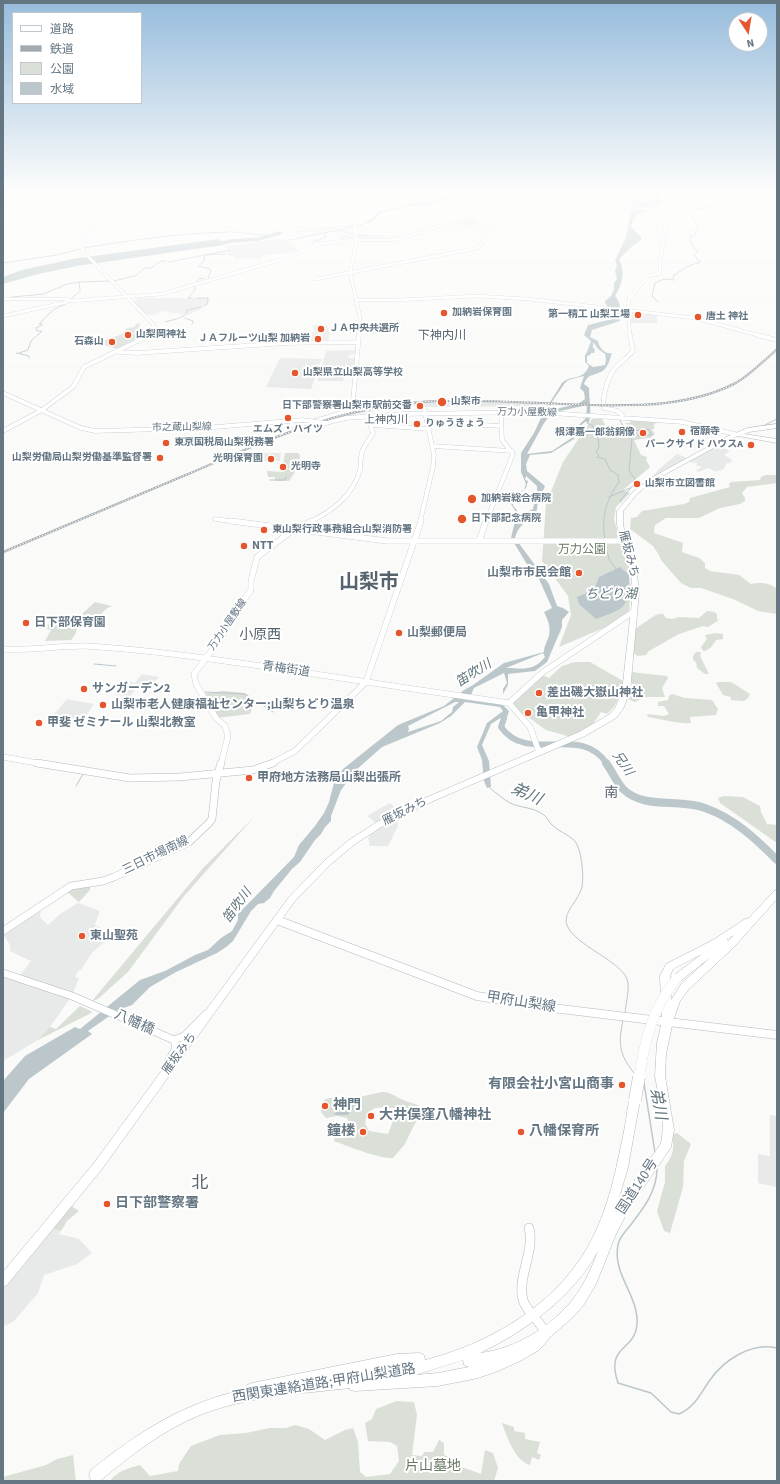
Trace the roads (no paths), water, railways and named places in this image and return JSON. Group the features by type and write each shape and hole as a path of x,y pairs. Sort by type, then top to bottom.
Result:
{"highway":[{"path":"748,433 777,426"},
{"name":"雁坂みち","path":"3,1280 81,1188 277,920 292,900 313,877 352,842 397,814 493,772 538,750 547,749 565,741 613,716 619,709 625,697 627,686 636,584 620,527 620,510 644,485 727,435 748,433"},
{"path":"748,433 777,441"},
{"name":"西関東連絡道路;甲府山梨道路","path":"96,1475 153,1432 184,1416 216,1403 243,1396 375,1378 428,1366 471,1351 506,1333 530,1317 566,1285 580,1267 600,1234 613,1199 635,1100 645,1040 651,1018 661,998 676,979 756,916 777,893"},
{"path":"667,1023 672,1008 682,991 730,946 756,916"},
{"path":"667,1023 665,976 669,967 678,960 716,942 756,916"},
{"name":"国道140号","path":"546,1332 570,1313 583,1296 591,1282 613,1227 628,1199 646,1171 665,1147 669,1129 663,1101 660,1063 667,1023"},
{"path":"243,1396 321,1388 429,1381 462,1376 491,1368 512,1359 537,1345 546,1332"},
{"path":"469,1361 499,1357 546,1332"},
{"path":"216,1403 266,1386 397,1360 419,1359"}],"main road":[{"name":"甲府山梨線","path":"277,920 477,996 509,1003 777,1035"}],"street":[{"path":"3,430 42,410 73,388 82,368 157,331 152,323 91,260"},
{"path":"3,316 71,301 156,295 279,260"},
{"path":"291,421 292,425 298,426 356,409 353,402 360,317 350,272 353,260"},
{"path":"316,279 413,260"},
{"path":"621,418 622,415 618,410 604,406 604,392 614,371 629,357 632,351 633,345 629,331 627,310 629,299 648,276 660,273 660,260"},
{"path":"356,300 397,300 451,296 485,296 581,305 695,318 777,340"},
{"path":"3,299 67,299 71,301"},
{"path":"117,352 137,353 288,343 358,342"},
{"name":"市之蔵山梨線","path":"3,393 84,429 95,431 203,428 302,420 326,423 346,418 367,416"},
{"path":"3,757 130,778 180,777 253,770 270,765 286,757 301,745 366,682 423,514 433,467 432,446 424,411"},
{"name":"万力小屋敷線","path":"367,416 424,411 540,412 682,422 727,435"},
{"path":"480,541 498,490 513,454 503,441 501,412"},
{"path":"403,414 407,427"},
{"path":"367,416 371,425 429,429"},
{"path":"448,423 501,426"},
{"name":"万力小屋敷線","path":"204,658 224,634 236,610 251,590 251,581 257,556 297,529 329,512 352,489 360,470 362,451 373,433 371,425"},
{"path":"432,446 512,451"},
{"path":"215,519 372,540 414,542 625,541"},
{"path":"605,541 620,539 620,527"},
{"path":"605,541 621,543 628,555"},
{"path":"538,750 530,727 507,703 542,672 634,612"},
{"name":"青梅街道","path":"3,649 20,650 64,646 105,647 204,658 507,703"},
{"name":"三日市場南線","path":"3,931 71,886 102,881 114,877 188,842 212,819 218,774 228,736 225,726 216,718 208,706 194,679 196,670 204,658"},
{"name":"八幡橋","path":"3,973 72,996 172,1039"},
{"path":"169,1069 168,1062 176,1048 172,1039 185,1036 199,1019 211,1012"},
{"path":"528,1228 531,1237 522,1294 523,1300 546,1332"}],"water":[{"path":"66,260 117,260 38,274 3,284 3,277 22,270"},
{"path":"620,260 623,273 620,287 615,296 620,305 620,321 592,330 590,337 598,341 601,348 605,352 612,353 605,369 588,378 584,384 589,388 589,422 587,423 586,421 576,430 574,439 551,453 530,455 526,464 527,471 545,486 538,501 536,516 522,524 515,538 549,584 557,606 569,612 562,620 562,627 547,662 535,671 508,674 508,685 503,694 503,689 507,683 504,673 474,688 471,695 473,699 503,705 509,711 504,727 499,727 502,717 491,724 482,745 489,761 491,787 487,788 484,781 482,760 477,747 487,723 503,711 500,707 465,702 451,716 440,723 382,747 356,770 341,790 331,816 331,821 315,840 300,862 292,869 274,891 270,898 264,903 258,904 251,911 233,941 217,953 176,972 150,987 132,1005 118,1010 88,1031 92,1034 29,1079 3,1113 3,1081 25,1056 75,1027 80,1029 140,980 165,971 195,955 208,950 221,938 232,931 238,920 238,914 294,857 299,845 324,813 329,802 335,779 343,769 398,725 444,706 464,690 504,663 544,652 550,629 544,612 552,608 539,579 528,566 511,538 516,517 518,515 511,504 511,496 523,490 513,498 512,501 515,508 522,515 533,509 537,486 526,476 525,480 528,481 524,490 526,484 521,472 521,453 534,433 541,418 549,412 547,407 562,383 565,380 580,376 589,366 585,362 585,355 591,341 584,335 588,325 616,318 605,303 605,301 611,296 614,289 614,283 617,279 615,271 617,265 615,261","holes":["593,342 598,349 605,354 605,365 593,367 587,363 587,356 594,353 595,349 593,348","584,376 580,388 584,392 585,399 578,404 551,410 551,403 568,380","587,405 586,418 576,428 572,435 573,437 552,451 527,454 544,423 548,418 560,411","543,653 545,657 541,662 532,667 506,668","455,702 459,702 453,707 452,712 441,721 408,732 408,726"]},
{"name":"ちどり湖","path":"620,567 629,575 629,586 626,601 620,609 596,619 579,604 577,597 594,590 599,577"},
{"path":"335,1103 359,1103 363,1106 359,1110 351,1109 348,1115 336,1115 334,1114 337,1112 345,1112 349,1108 360,1107 359,1105 349,1107 344,1105 340,1106"}],"waterway":[{"path":"3,263 22,260"},
{"path":"169,262 178,260"},
{"path":"204,260 199,266 210,269"},
{"path":"658,302 652,296 655,283 664,279 674,280 673,276 686,267 700,262 699,260"},
{"path":"157,264 161,261 166,261"},
{"path":"135,276 145,268 151,268"},
{"path":"208,278 211,270"},
{"path":"114,281 134,276"},
{"path":"199,278 204,279"},
{"path":"196,283 199,279"},
{"path":"79,282 110,281"},
{"path":"58,288 67,284 79,282"},
{"path":"79,282 80,290"},
{"path":"192,298 188,298 195,290 195,285"},
{"path":"12,297 44,294 57,288"},
{"path":"72,298 80,291"},
{"path":"197,298 208,298 207,304 205,305"},
{"path":"42,324 39,324 53,310 67,303"},
{"path":"186,314 187,310 201,307"},
{"path":"177,319 185,315"},
{"path":"185,318 193,321"},
{"path":"165,322 176,319"},
{"path":"19,353 28,350 31,341 42,331 37,331 36,328 42,325"},
{"path":"16,353 29,356 29,358"},
{"path":"765,425 777,419"},
{"path":"620,420 628,436 632,439 629,471 635,479 634,484 620,501 621,502"},
{"path":"587,423 593,426 595,435 598,437 599,447 596,452 599,455 597,457 605,459 610,470 618,475 619,482 610,496"},
{"path":"649,430 652,435 638,436 635,431 649,430"},
{"path":"270,480 285,480 286,477"},
{"path":"610,496 630,488"},
{"path":"605,539 604,516 610,496"},
{"path":"605,543 609,559 616,569"},
{"path":"94,664 116,666"},
{"path":"205,692 245,694 273,712"},
{"name":"兄川","path":"504,718 501,727 512,738 525,743 540,745 569,744 583,746 596,752 607,764"},
{"name":"兄川","path":"606,763 623,789 632,795 652,802 695,805 716,812 726,817 744,830 777,860"},
{"path":"76,786 83,774"},
{"name":"弟川","path":"490,788 510,803 540,812 550,823 574,840 577,844 582,863 583,882 580,892 567,916 567,925 579,940 610,961 625,975 628,983 625,1013"},
{"name":"弟川","path":"623,1020 620,1043 621,1049 626,1061 635,1074"},
{"name":"弟川","path":"644,1083 655,1153"},
{"name":"弟川","path":"657,1168 655,1185 648,1200 622,1235 618,1245 617,1256 619,1266 637,1314 635,1333 631,1340 622,1349 615,1361 615,1370 618,1383 651,1393 671,1412 679,1414 693,1404 710,1380 730,1360 748,1350 767,1347 777,1348"}],"railway":[{"path":"3,552 250,447 280,435 341,416 372,408 405,403 439,401 610,405 647,405 665,403 719,391 736,383 777,349"}],"place":[{"name":"加納岩保育園","path":"444,313"},
{"name":"第一精工 山梨工場","path":"638,315"},
{"name":"唐土 神社","path":"698,317"},
{"name":"ＪＡ中央共選所","path":"321,329"},
{"name":"山梨岡神社","path":"128,335"},
{"name":"ＪＡフルーツ山梨 加納岩","path":"318,339"},
{"name":"石森山","path":"112,342"},
{"name":"山梨県立山梨高等学校","path":"295,373"},
{"name":"山梨市","path":"442,402"},
{"name":"日下部警察署山梨市駅前交番","path":"420,406"},
{"name":"エムズ・ハイツ","path":"288,418"},
{"name":"りゅうきょう","path":"417,424"},
{"name":"宿願寺","path":"682,432"},
{"name":"根津嘉一郎翁銅像","path":"643,433"},
{"name":"東京国税局山梨税務署","path":"166,443"},
{"name":"パークサイド ハウスA","path":"751,445"},
{"name":"山梨労働局山梨労働基準監督署","path":"160,458"},
{"name":"光明保育園","path":"271,459"},
{"name":"光明寺","path":"283,467"},
{"name":"山梨市立図書館","path":"637,484"},
{"name":"加納岩総合病院","path":"472,499"},
{"name":"日下部記念病院","path":"462,519"},
{"name":"東山梨行政事務組合山梨消防署","path":"264,530"},
{"name":"NTT","path":"244,546"},
{"name":"山梨市市民会館","path":"579,573"},
{"name":"日下部保育園","path":"26,623"},
{"name":"山梨郵便局","path":"399,633"},
{"name":"サンガーデン2","path":"84,689"},
{"name":"差出磯大嶽山神社","path":"539,693"},
{"name":"山梨市老人健康福祉センター;山梨ちどり温泉","path":"103,705"},
{"name":"亀甲神社","path":"528,713"},
{"name":"甲斐 ゼミナール 山梨北教室","path":"39,723"},
{"name":"甲府地方法務局山梨出張所","path":"249,778"},
{"name":"東山聖苑","path":"82,936"},
{"name":"有限会社小宮山商事","path":"622,1085"},
{"name":"神門","path":"325,1106"},
{"name":"大井俣窪八幡神社","path":"371,1116"},
{"name":"鐘楼","path":"363,1132"},
{"name":"八幡保育所","path":"521,1132"},
{"name":"日下部警察署","path":"107,1204"}],"district":[{"name":"下神内川","path":"442,336"},
{"name":"上神内川","path":"386,421"},
{"name":"山梨市","path":"369,584"},
{"name":"小原西","path":"260,636"},
{"name":"南","path":"611,794"},
{"name":"北","path":"200,1184"}],"park label":[{"name":"万力公園","path":"582,550"},
{"name":"片山墓地","path":"433,1467"}],"water label":[{"name":"笛吹川","path":"474,674"},
{"name":"笛吹川","path":"238,906"}]}
